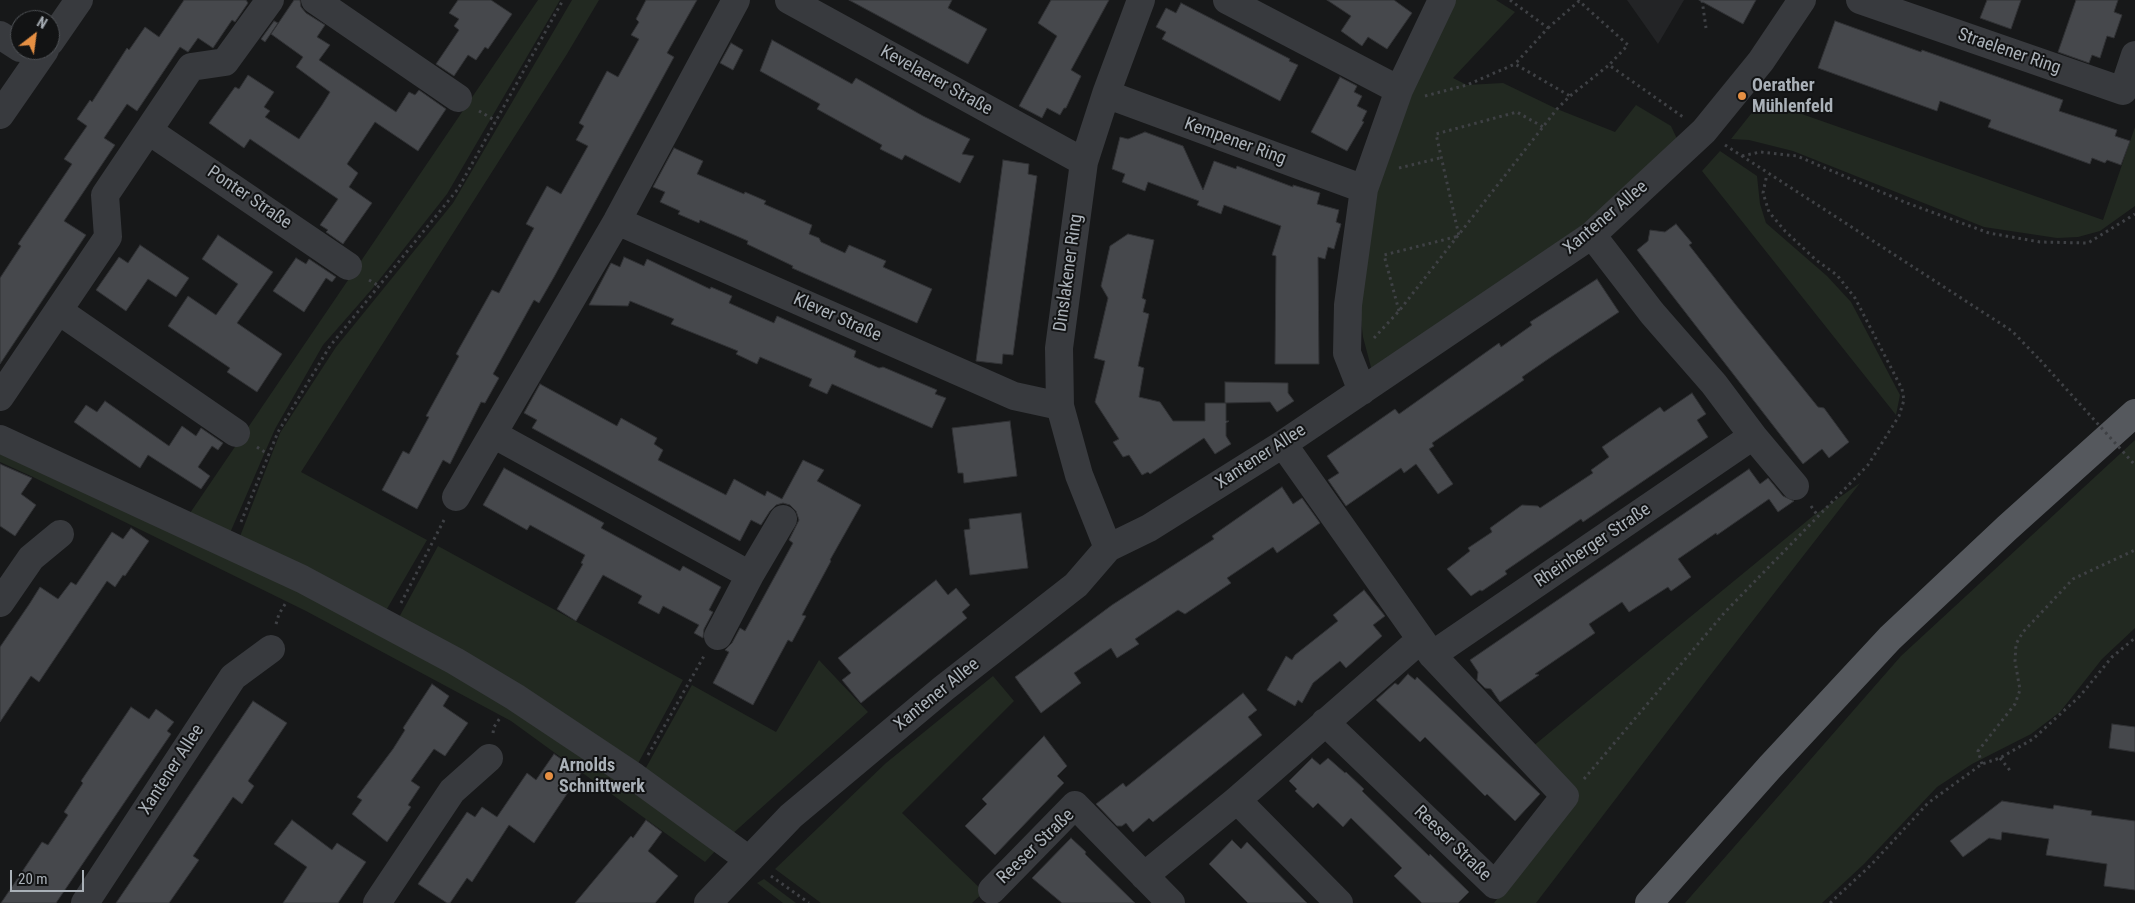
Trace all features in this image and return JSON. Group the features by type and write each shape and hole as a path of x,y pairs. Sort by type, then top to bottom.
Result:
{"main road":[{"path":"1649,903 1770,767 1890,638 2007,528 2135,413"}],"street":[{"path":"60,22 79,0"},
{"path":"0,397 108,237 106,196 191,67 225,62 270,0"},
{"path":"315,0 458,98"},
{"path":"456,497 617,220 736,0"},
{"name":"Kevelaerer Straße","path":"789,0 1084,162"},
{"name":"Dinslakener Ring","path":"1108,548 1079,475 1060,406 1059,348 1084,162 1106,94 1141,0"},
{"path":"1227,0 1399,90"},
{"path":"1362,391 1347,353 1348,305 1364,189 1399,90 1442,0"},
{"name":"Xantener Allee","path":"708,903 791,816 944,688 1076,585 1108,548 1149,528 1283,444 1592,235 1704,132 1761,61 1802,0"},
{"name":"Straelener Ring","path":"1860,0 2123,91 2135,55"},
{"path":"0,115 30,60"},
{"name":"Kempener Ring","path":"1106,94 1364,189"},
{"name":"Ponter Straße","path":"149,131 348,266"},
{"name":"Klever Straße","path":"617,220 1014,396 1060,406"},
{"path":"1592,235 1652,313 1714,384 1753,436 1795,486"},
{"path":"59,311 236,433"},
{"path":"493,434 750,575"},
{"name":"Rheinberger Straße","path":"1426,647 1753,436"},
{"path":"0,439 302,579 455,661 635,777 749,860"},
{"name":"Reeser Straße","path":"1283,444 1426,647 1565,796 1495,885 1325,722"},
{"path":"718,636 750,575 783,519"},
{"path":"0,603 31,558 60,534"},
{"path":"1144,876 1238,800 1325,722 1426,647"},
{"name":"Xantener Allee","path":"85,903 234,677 271,649"},
{"path":"376,903 452,791 489,758"},
{"path":"1238,800 1339,903"},
{"name":"Reeser Straße","path":"992,890 1075,805 1171,903"}],"path":[{"path":"232,546 278,432 316,369 330,346 458,189 563,0"},
{"path":"1510,0 1548,28"},
{"path":"1702,0 1706,28"},
{"path":"1347,353 1373,339 1399,311 1543,127 1570,96 1609,65 1628,45 1579,1 1548,28 1515,64 1467,85 1422,96 1399,90"},
{"path":"1515,64 1570,96"},
{"path":"1609,65 1704,132 2012,331 2135,465"},
{"path":"1458,236 1436,134 1517,112 1543,127"},
{"path":"1742,156 1760,152 1797,156 1907,203 1989,233 2040,242 2088,244 2135,214"},
{"path":"1399,311 1384,255 1458,236"},
{"path":"389,626 456,497"},
{"path":"1982,764 1978,751 2015,704 2020,690 2015,661 2016,644 2022,632 2073,580 2135,550"},
{"path":"271,649 279,614 302,579"},
{"path":"635,777 714,638 718,636"},
{"path":"1830,903 1871,865 1928,803 1982,764 2000,758 2034,739 2080,696 2112,657 2135,638"},
{"path":"489,758 494,727 515,698"},
{"path":"2000,758 2012,773"},
{"path":"749,860 809,903"}],"shaded area":[{"path":"538,0 560,0 447,194 372,289 323,345 275,429 230,533 188,516"},
{"path":"572,0 599,0 567,54 301,472 427,540 384,614 239,539 280,433 336,347 453,203"},
{"path":"1452,0 1496,0 1515,12 1453,78 1467,85 1503,83 1557,109 1615,132 1636,105 1671,126 1678,141 1603,211 1372,371 1363,337 1357,286 1382,155"},
{"path":"1627,0 1684,0 1658,44"},
{"path":"1762,100 2103,220 2135,127 2135,206 2100,231 2078,237 2057,238 1984,227 1793,151 1749,140 1731,139"},
{"path":"1720,151 1757,176 1760,204 1766,223 1827,276 1851,302 1900,395 1896,415 1702,171"},
{"path":"2135,440 2135,628 2102,659 2060,712 2031,734 1972,764 1937,787 1864,864 1822,903 1685,903 1901,656"},
{"path":"0,449 243,557 470,683 551,732 717,849 705,862 511,721 306,611 0,462"},
{"path":"1860,483 1536,903 1494,903 1578,794 1532,747 1813,516"},
{"path":"438,546 683,680 635,769 397,621"},
{"path":"819,660 868,712 730,836 643,773 692,685 776,732"},
{"path":"993,676 1014,701 902,813 984,892 972,903 821,903 775,869 886,763"},
{"path":"764,879 796,903 783,903 757,883"}],"building":[{"path":"184,0 246,0 248,3 235,22 232,20 213,48 198,38 188,52 180,47 137,111 127,104 104,138 115,145 64,221 86,235 0,364 0,278 21,246 18,244 72,164 64,159 87,126 77,119 90,100 92,102 127,48 129,50 145,27 159,37"},
{"path":"294,0 300,0 301,7 306,13 325,25 317,37 330,45 319,60 396,112 409,92 415,95 419,90 446,109 418,151 375,122 347,164 358,173 349,187 372,203 343,244 326,232 328,230 320,225 338,199 250,139 244,148 209,123 235,87 239,89 248,75 274,92 264,107 270,111 265,117 299,139 330,92 296,67 303,57 271,34"},
{"path":"458,0 491,0 512,14 488,49 485,47 476,60 468,55 454,76 436,64 459,30 454,26 459,19 449,13"},
{"path":"646,0 697,0 667,53 674,57 554,277 539,303 534,300 493,374 499,378 485,403 481,402 450,464 443,460 417,509 382,490 403,451 409,454 429,417 426,416 459,356 456,354 492,290 499,293 534,228 526,224 547,186 561,194 588,146 576,140 584,126 579,123 607,71 618,77 639,39 631,35 639,22 636,19"},
{"path":"849,0 952,0 948,8 987,29 968,64"},
{"path":"1051,0 1109,0 1071,70 1081,76 1066,108 1064,108 1060,115 1047,108 1042,118 1019,106 1057,36 1038,23"},
{"path":"1327,0 1394,0 1412,13 1387,49 1368,37 1362,46 1341,31 1351,16"},
{"path":"1699,0 1756,0 1743,24"},
{"path":"1987,0 2021,0 2011,29 1980,18"},
{"path":"2076,0 2118,0 2114,12 2122,15 2114,38 2107,36 2100,58 2092,55 2089,63 2058,52"},
{"path":"1181,3 1290,59 1289,61 1298,65 1280,101 1162,39 1166,32 1156,27 1166,8 1176,13"},
{"path":"274,21 278,23 265,42 261,39"},
{"path":"1835,21 2063,100 2059,111 2117,130 2115,136 2130,141 2121,165 2107,160 2105,163 2092,158 2090,164 1988,127 1991,120 1940,101 1937,111 1818,68"},
{"path":"772,40 852,84 856,78 923,116 970,139 962,154 974,156 960,183 905,155 902,160 880,149 882,145 817,109 820,104 760,71"},
{"path":"731,43 743,50 733,70 720,63"},
{"path":"1340,77 1357,86 1354,92 1362,96 1357,106 1367,111 1362,121 1364,122 1347,151 1311,132"},
{"path":"1145,132 1183,146 1203,190 1214,161 1236,169 1237,166 1293,187 1293,185 1320,193 1317,204 1339,210 1336,222 1341,224 1334,249 1328,247 1325,259 1318,257 1319,364 1275,364 1276,256 1272,255 1281,226 1224,205 1221,214 1197,205 1199,201 1148,182 1145,191 1122,182 1125,174 1112,169 1120,137 1128,139"},
{"path":"674,148 703,161 697,174 766,201 764,204 812,225 809,234 819,238 821,242 845,253 849,245 886,261 883,267 932,289 917,323 792,268 793,266 747,244 748,241 700,220 699,223 678,214 680,211 660,202 665,192 653,187"},
{"path":"1003,160 1029,164 1028,174 1037,176 1013,355 1003,354 1002,364 976,361"},
{"path":"1676,224 1692,243 1689,245 1735,304 1818,407 1824,408 1849,442 1829,458 1822,449 1803,464 1637,250 1648,241 1650,230 1665,232"},
{"path":"1128,234 1154,240 1142,298 1146,300 1143,312 1149,314 1138,366 1144,368 1139,397 1160,402 1173,421 1205,421 1205,403 1226,403 1226,421 1229,421 1226,423 1226,436 1231,444 1215,454 1204,438 1150,474 1148,472 1142,475 1129,455 1123,457 1113,442 1119,439 1095,402 1105,361 1094,358 1108,298 1101,286 1110,246"},
{"path":"218,235 273,272 237,323 282,354 257,392 227,372 230,368 168,326 188,296 216,315 238,284 202,259"},
{"path":"140,245 189,278 176,297 148,279 126,311 96,290 119,257 128,263"},
{"path":"624,257 644,266 647,259 710,289 711,287 732,296 729,303 774,323 777,316 856,351 854,357 937,390 935,394 946,398 932,428 832,384 827,394 809,386 812,379 760,357 757,364 736,354 738,351 671,324 674,319 630,301 628,306 589,305 611,263 620,267"},
{"path":"296,258 306,264 309,259 336,277 332,282 326,278 304,312 273,291"},
{"path":"1597,279 1619,312 1522,377 1524,380 1432,443 1434,446 1429,449 1453,484 1438,494 1416,464 1404,473 1401,468 1346,506 1328,480 1339,473 1327,456 1395,409 1399,414 1499,343 1501,347 1532,325 1530,322"},
{"path":"1225,382 1288,383 1288,393 1294,401 1277,412 1270,402 1225,403"},
{"path":"540,384 617,426 621,418 657,438 654,444 663,450 658,460 726,495 734,479 765,496 767,491 782,499 803,460 824,470 817,481 861,505 802,615 806,616 792,642 788,640 753,705 713,683 729,652 725,650 732,643 740,628 745,631 793,543 789,540 799,520 796,511 790,505 783,503 776,505 761,525 751,520 740,541 532,428 537,420 524,413"},
{"path":"1692,393 1706,414 1697,420 1708,437 1583,522 1581,519 1505,571 1507,574 1482,591 1480,590 1471,596 1447,569 1470,551 1468,548 1492,532 1490,528 1522,505 1538,506 1540,508 1593,473 1591,470 1609,457 1602,447 1660,407 1664,412"},
{"path":"105,401 169,446 182,426 196,436 201,428 223,443 218,450 212,446 198,467 210,476 201,489 148,455 140,468 74,422 86,405 97,412"},
{"path":"1010,421 1017,476 964,483 963,473 958,473 952,428"},
{"path":"0,464 32,478 21,494 36,505 15,536 0,526"},
{"path":"504,468 604,523 601,528 680,571 683,566 721,587 709,610 713,612 704,629 703,638 694,633 699,625 663,606 659,614 638,603 642,596 603,575 576,621 557,609 583,564 581,563 585,555 530,525 527,530 483,505"},
{"path":"1749,469 1760,484 1768,478 1783,496 1794,501 1778,512 1769,499 1717,535 1716,533 1678,559 1691,577 1671,591 1668,587 1629,612 1622,602 1589,624 1595,633 1535,674 1539,675 1500,702 1491,689 1485,688 1477,680 1478,672 1470,660"},
{"path":"1282,487 1293,504 1302,498 1320,523 1277,553 1273,547 1227,578 1231,583 1185,614 1178,610 1135,639 1139,644 1117,658 1111,648 1074,673 1081,683 1041,713 1015,677 1112,605 1214,539 1212,536"},
{"path":"1021,513 1028,568 970,575 964,530 970,529 969,519"},
{"path":"131,528 149,541 125,576 123,575 115,587 107,581 39,682 31,676 0,722 0,647 40,587 58,599 71,582 76,585 112,532 123,539"},
{"path":"936,580 948,595 956,588 970,605 962,612 967,618 861,703 842,680 851,673 838,658"},
{"path":"1364,590 1385,616 1373,625 1382,636 1346,668 1340,661 1313,683 1302,703 1298,700 1295,706 1267,690 1286,656 1292,660 1295,655 1338,621 1333,615"},
{"path":"1408,674 1415,680 1417,677 1540,794 1515,821 1487,794 1485,796 1425,737 1420,742 1376,700 1395,683 1398,685"},
{"path":"432,684 449,696 443,706 468,723 445,756 434,749 411,781 420,787 408,805 411,807 387,842 352,814 362,800 357,797 393,749 405,730 403,728"},
{"path":"1243,693 1257,710 1248,717 1262,735 1153,822 1149,818 1133,832 1126,823 1122,826 1117,826 1096,804 1123,783 1126,787"},
{"path":"253,701 287,723 248,781 254,786 242,804 233,797 193,856 199,860 169,903 116,903"},
{"path":"131,707 149,719 156,709 174,722 167,731 171,734 56,903 1,903 42,842 48,845 68,815 64,812 83,783 81,781"},
{"path":"2112,724 2135,727 2135,752 2109,748"},
{"path":"1044,736 1067,766 1057,776 1064,783 995,855 965,826 987,804 982,799"},
{"path":"554,754 581,773 534,843 509,825 472,882 467,878 450,903 447,903 418,884 467,812 475,817 482,807 497,817 527,773 536,780"},
{"path":"1312,758 1320,765 1328,758 1346,772 1364,789 1362,791 1469,892 1458,903 1422,903 1394,876 1402,868 1351,818 1343,827 1318,803 1313,808 1295,791 1297,789 1289,781"},
{"path":"2002,801 2053,809 2054,805 2092,811 2091,815 2135,821 2135,890 2104,886 2107,864 2046,855 2049,839 2002,832 2001,840 1989,838 1963,857 1950,841"},
{"path":"292,820 332,850 337,843 366,862 338,903 283,903 307,867 274,844"},
{"path":"646,820 662,832 648,851 678,876 655,903 575,903 631,836 633,838"},
{"path":"1071,838 1135,903 1062,903 1032,878"},
{"path":"1232,840 1241,849 1247,842 1307,903 1248,903 1209,864"}],"place":[{"name":"Oerather Mühlenfeld","path":"1742,96"},
{"name":"Arnolds Schnittwerk","path":"549,776"}]}
